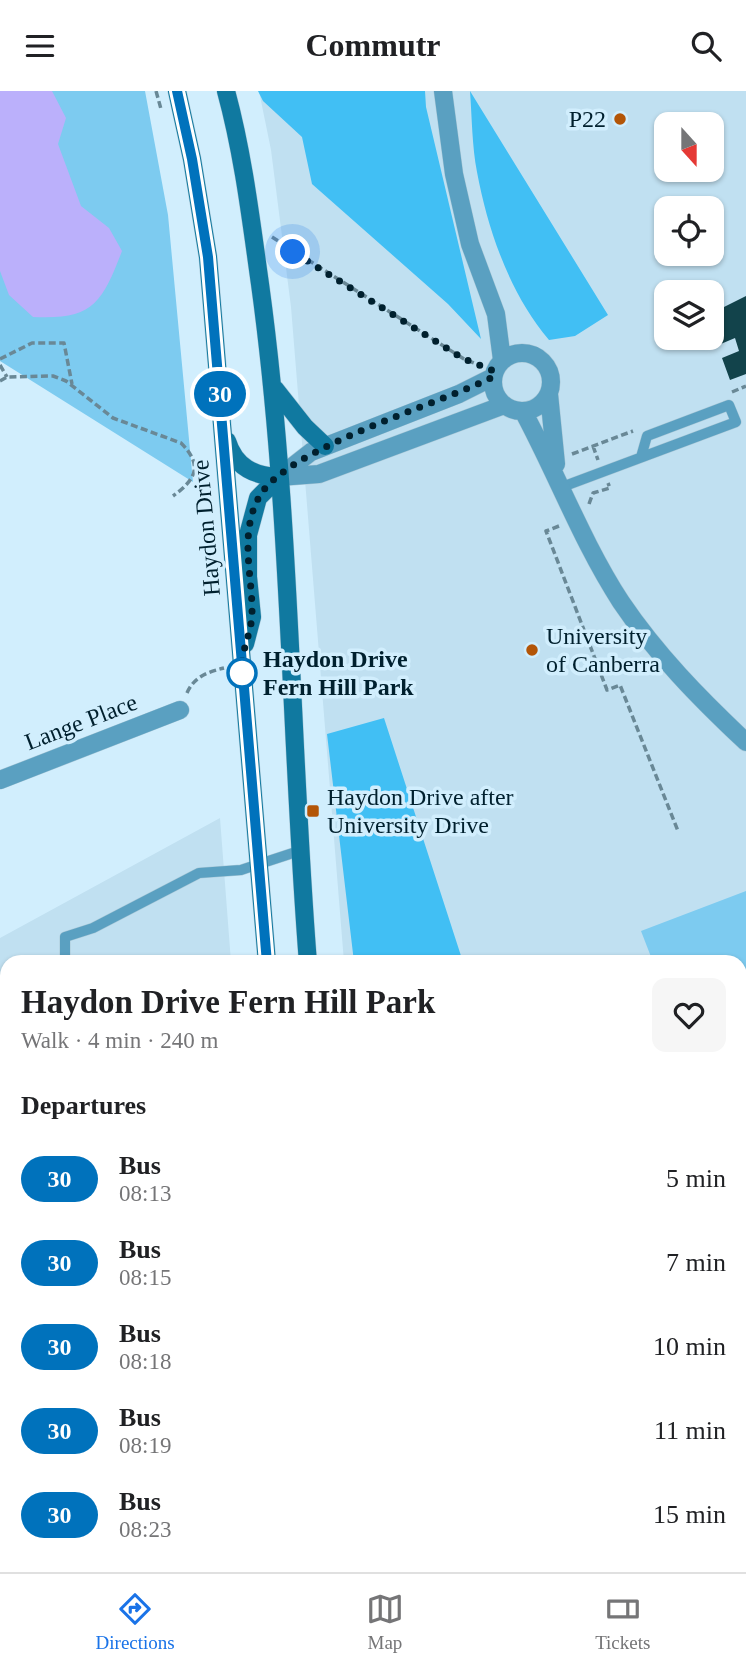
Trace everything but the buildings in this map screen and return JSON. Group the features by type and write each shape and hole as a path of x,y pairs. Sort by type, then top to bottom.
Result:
{"main road":[{"name":"Haydon Drive","path":"177,91 192,159 208,257 222,428 234,663 266,955"},
{"path":"226,91 254,240 275,389 299,851 307,955"},
{"path":"275,389 325,446"},
{"path":"222,428 238,463 260,476 279,477"},
{"path":"234,663 252,617 248,535 258,498 279,477"}],"street":[{"path":"443,91 444,121 470,244 496,314 525,352 546,364 552,379 549,394 560,481"},
{"path":"496,314 494,392 504,405 523,411 541,404 549,394"},
{"path":"279,477 311,452 459,394 525,352"},
{"path":"279,477 319,474 504,405"},
{"path":"523,411 560,481 576,519 621,601 689,688 746,741"},
{"name":"Lange Place","path":"0,780 180,710"}],"lane":[{"path":"560,481 603,472 736,422 729,405 647,436 641,457"},
{"path":"65,955 65,936 93,928 199,873 241,870 258,862 299,851"}],"path":[{"path":"270,226 272,238 464,359 496,369"},
{"path":"0,359 32,343 64,342 72,386"},
{"path":"0,365 7,377"},
{"path":"0,381 7,377 53,376 72,386 113,418 181,443 188,450 195,472 192,482 173,496"},
{"path":"593,446 610,488 593,493 589,513 546,531 607,690 620,685 678,831"},
{"path":"180,710 191,683 209,671 234,663"}],"shaded area":[{"path":"0,91 145,91 168,215 193,482 0,361"},
{"path":"0,91 52,91 66,118 58,144 81,206 109,228 122,251 101,296 82,311 53,317 33,317 9,295 0,271"},
{"path":"258,91 425,91 426,107 481,339 448,304 312,184 302,137 263,101"},
{"name":"University of Canberra","path":"259,91 746,91 746,955 343,955 291,307 271,150"},
{"path":"470,91 608,315 575,336 549,340 523,303 502,261 487,217 477,172"},
{"path":"384,718 461,955 353,955 327,734"},
{"path":"220,818 230,955 0,955 0,938"},
{"path":"746,891 746,955 650,955 641,931"}],"bus line":[{"name":"30","path":"177,91 192,159 208,257 266,955"}],"place":[{"name":"P22","path":"620,119"},
{"name":"University of Canberra","path":"532,650"},
{"name":"Haydon Drive Fern Hill Park","path":"242,673"},
{"name":"Haydon Drive after University Drive","path":"313,811"}],"route":[{"path":"242,673 241,659 252,617 248,535 258,498 311,452 459,394 493,377 494,371 464,359 293,252"}]}
